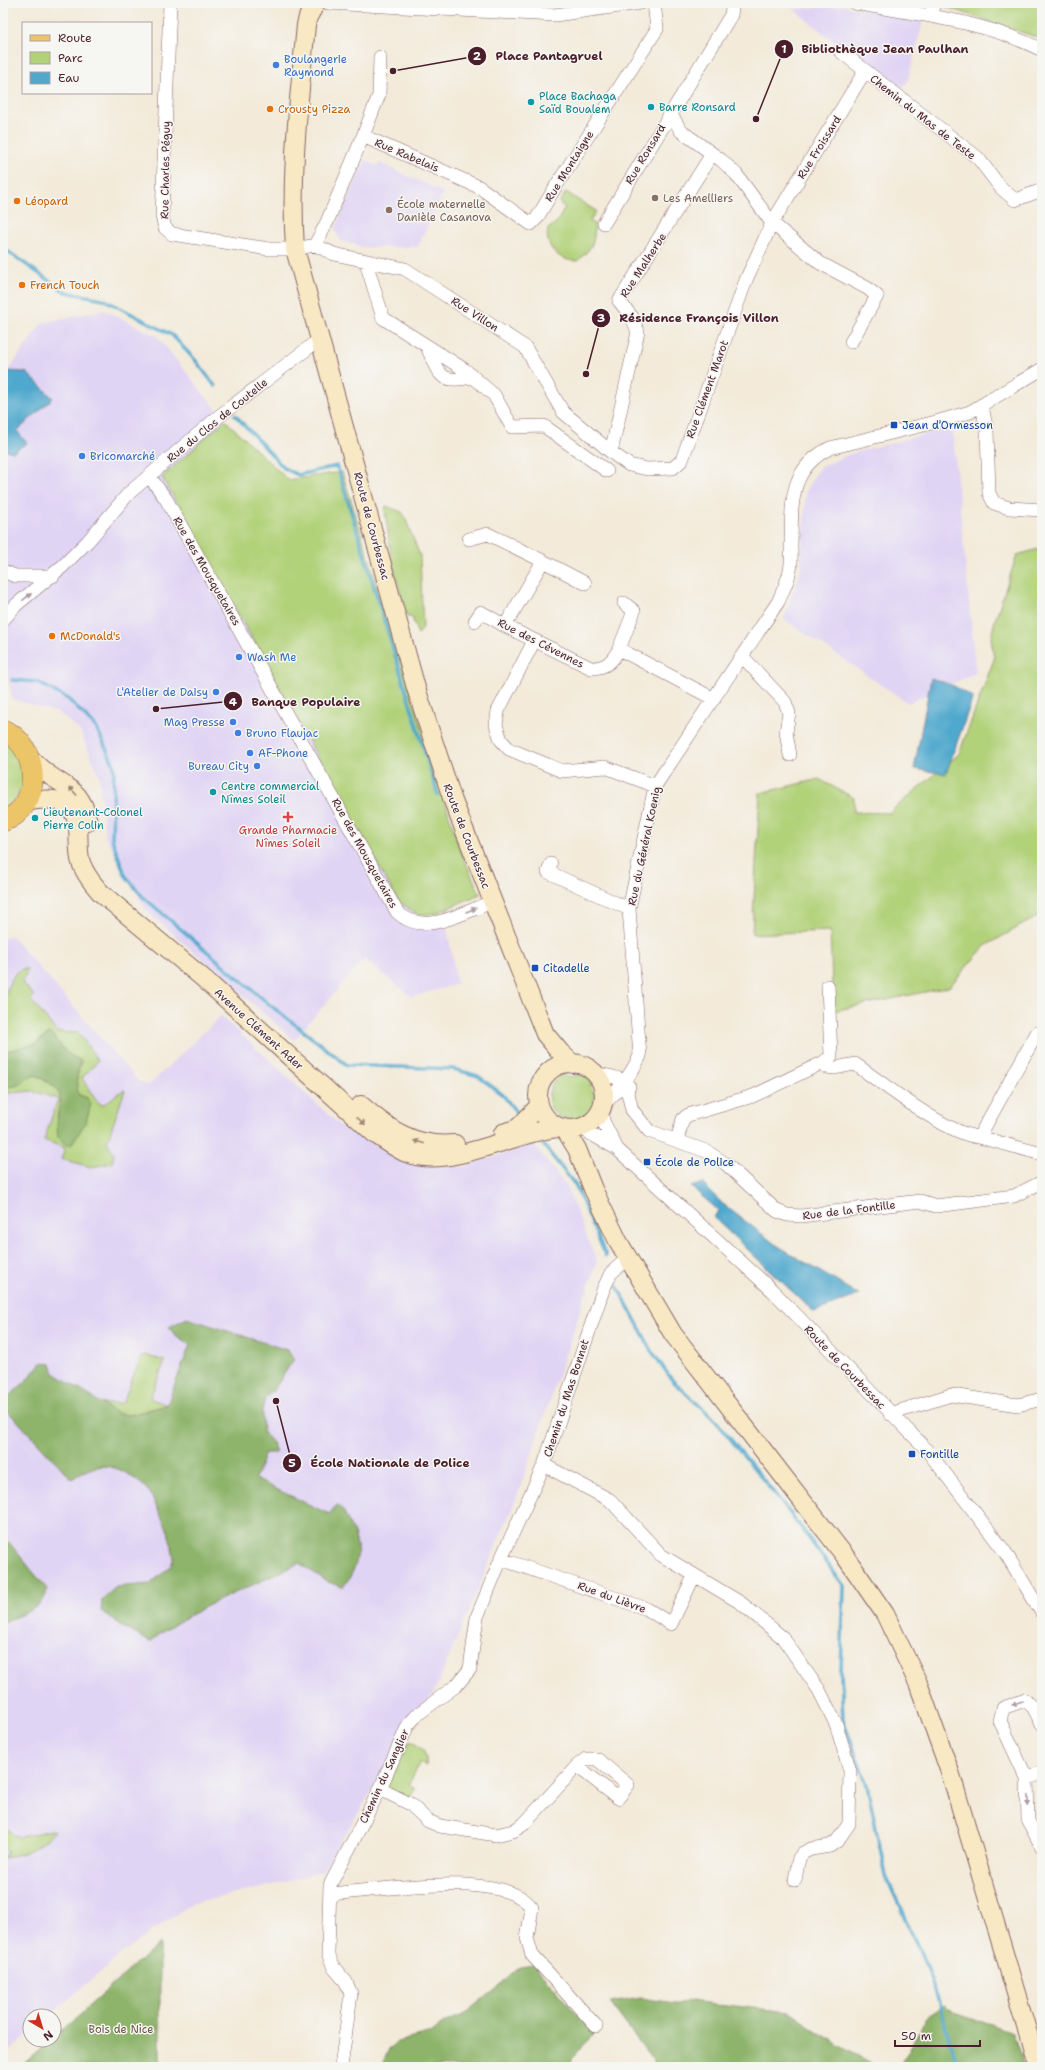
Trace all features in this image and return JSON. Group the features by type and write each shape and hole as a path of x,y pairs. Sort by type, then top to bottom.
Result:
{"main road":[{"path":"4,727 24,747 30,758 33,781 25,802 17,812 4,821"}],"street":[{"name":"Rue Charles Péguy","path":"170,3 162,216 165,228 172,234 269,249 295,249"},
{"name":"Route de Courbessac","path":"316,3 308,17 306,25 295,137 293,193 295,249 416,688 453,800 492,902 528,987 545,1034 547,1067 544,1077"},
{"path":"328,3 556,9 640,3"},
{"name":"Rue Montaigne","path":"531,224 537,218 657,29 654,3"},
{"name":"Rue Ronsard","path":"604,223 731,15 733,3"},
{"path":"855,3 956,20 1010,36 1042,50"},
{"path":"930,16 934,3"},
{"name":"Chemin du Mas de Teste","path":"840,51 978,158 1001,188 1015,200 1042,190"},
{"path":"363,136 379,95 380,57"},
{"name":"Rue Froissard","path":"772,223 865,71"},
{"path":"670,113 681,131 736,174 772,223 820,263 867,288 877,296 851,342"},
{"name":"Rue Rabelais","path":"315,245 327,222 363,136 480,186 531,224"},
{"name":"Rue Malherbe","path":"610,452 638,332 632,317 619,302 712,154"},
{"name":"Rue Clément Marot","path":"610,452 629,465 647,469 673,468 682,460 746,280 772,223"},
{"path":"295,249 315,245"},
{"name":"Rue Villon","path":"315,245 334,254 366,262 406,269 524,347 563,412 610,452"},
{"path":"366,262 383,318 472,377 494,395 512,427 544,426 607,471"},
{"name":"Rue du Clos de Coutelle","path":"3,620 16,605 53,576 88,541 129,493 218,417 320,339"},
{"name":"Rue du Général Koenig","path":"602,1107 619,1090 630,1076 640,1056 629,909 655,786 778,602 787,583 791,569 792,497 797,481 806,466 816,455 830,448 936,422 982,406 1042,369"},
{"path":"982,406 987,431 989,493 994,503 1008,508 1042,510"},
{"name":"Rue des Mousquetaires","path":"149,476 170,505 397,912 403,918 421,923 440,922 492,902"},
{"path":"469,539 488,534 585,583"},
{"path":"505,626 543,561"},
{"path":"3,571 15,576 53,576"},
{"name":"Rue des Cévennes","path":"475,621 481,612 534,641 591,668 601,668 611,662 619,649 634,611 624,604"},
{"path":"534,641 498,711 496,725 501,740 509,748 562,771 605,767 655,786"},
{"path":"619,649 714,698"},
{"path":"742,656 785,702 789,713 786,732 790,755"},
{"name":"Avenue Clément Ader","path":"30,758 52,777 69,787 81,801 87,815 92,856 101,878 109,889 133,912 380,1121 417,1142 448,1145 470,1143 518,1128 539,1106"},
{"name":"Avenue Clément Ader","path":"25,802 47,798 57,800 71,809 78,828 81,860 88,878 101,893 203,978 375,1134 404,1152 430,1157 459,1154 541,1130 571,1128"},
{"path":"550,864 548,872 629,909"},
{"path":"677,1140 683,1119 688,1115 753,1096 824,1062 830,1056 828,986"},
{"path":"979,1138 1040,1030"},
{"name":"Route de Courbessac","path":"545,1034 560,1054 573,1064"},
{"path":"824,1062 826,1067 835,1068 855,1064 937,1120 969,1137 979,1138 1042,1154"},
{"path":"594,1073 600,1082 603,1093 602,1107 592,1121 571,1128 551,1123 539,1106 538,1096 544,1077 552,1069 562,1065 581,1065 594,1073 605,1077 617,1077 625,1081"},
{"name":"Rue de la Fontille","path":"625,1081 637,1097 637,1116 649,1131 706,1151 726,1164 777,1211 788,1215 801,1216 920,1201 936,1206 956,1205 1014,1196 1042,1182"},
{"name":"Route de Courbessac","path":"602,1107 603,1121 617,1149"},
{"name":"Route de Courbessac","path":"571,1128 617,1149 773,1291 926,1450 1005,1552 1042,1613"},
{"path":"571,1128 577,1149 593,1189 627,1258 673,1334 845,1556 885,1614 918,1683 951,1775 1038,2067"},
{"name":"Chemin du Mas Bonnet","path":"627,1258 611,1273 603,1290 544,1465 610,1500 661,1555 741,1603 783,1638 819,1690 843,1742 850,1771 849,1824 837,1841 830,1846 811,1849 803,1853 798,1858 795,1880"},
{"path":"890,1414 951,1395 1018,1405 1042,1399"},
{"name":"Chemin du Sanglier","path":"341,2067 351,1994 346,1982 334,1968 328,1953 330,1885 380,1790 408,1725 418,1714 457,1685 470,1669 477,1617 501,1559 544,1465"},
{"name":"Rue du Lièvre","path":"501,1559 648,1609 671,1624 694,1576"},
{"path":"1042,1724 1033,1707 1025,1700 1003,1708 1000,1721 1027,1779 1028,1821 1042,1847"},
{"path":"380,1790 410,1804 428,1821 440,1826 496,1835 513,1830 524,1824 576,1766"},
{"path":"1027,1779 1042,1772"},
{"path":"330,1894 424,1885 476,1886 520,1896 532,1908 527,1938 532,1955 596,2026"}],"shaded area":[{"path":"845,6 923,22 907,83 898,93 793,9"},
{"name":"École maternelle Danièle Casanova","path":"365,160 377,166 379,163 443,192 418,247 363,247 341,241 335,229"},
{"path":"104,310 157,336 225,420 162,477 398,901 418,915 447,928 457,984 412,997 364,959 294,1040 146,910 105,836 99,775 80,731 59,713 12,699 3,648 4,377 42,323"},
{"path":"952,427 976,673 908,703 784,619 801,569 806,490 819,468 850,454"},
{"path":"11,935 138,1081 149,1085 221,1016 344,1129 411,1162 463,1167 533,1144 565,1184 597,1261 516,1499 436,1688 322,1871 286,1882 191,1904 126,1950 58,2008 22,2008 22,2040 3,2056 3,939"}],"green space":[{"path":"943,3 1042,3 1042,39 946,7"},
{"path":"566,192 596,211 590,221 594,224 592,245 577,261 564,259 554,252 548,242 547,236 548,229 557,222 565,207 559,203"},
{"path":"225,420 288,480 342,472 460,850 480,894 437,913 418,915 398,901 162,477"},
{"path":"386,506 402,512 420,556 423,628 418,635 412,617 407,617 392,562 385,510"},
{"path":"1042,548 1042,914 985,946 949,987 833,1011 830,931 752,934 760,793 819,779 854,798 854,812 889,813 959,754 994,659 991,637 995,620 1017,555"},
{"path":"3,740 14,749 21,760 23,785 17,797 3,810"},
{"path":"22,969 28,969 22,982 34,996 30,999 57,1032 79,1033 98,1061 82,1078 95,1099 102,1105 118,1093 125,1090 107,1142 114,1153 112,1163 91,1167 61,1159 65,1148 44,1140 58,1099 32,1091 11,1093 3,1092 3,1086 9,1087 17,1085 36,1075 59,1090 61,1095 57,1118 71,1145 77,1133 87,1098 79,1095 77,1087 77,1078 81,1061 68,1054 50,1033 35,1044 3,1052 3,1018 6,993 15,974"},
{"path":"50,1033 68,1054 81,1061 77,1078 77,1087 79,1095 87,1098 91,1104 86,1122 71,1145 66,1145 58,1137 57,1125 60,1100 56,1088 36,1075 31,1076 18,1085 9,1087 3,1086 3,1052 35,1044"},
{"path":"563,1073 566,1077 578,1076 580,1073 588,1077 594,1086 591,1085 590,1087 595,1093 593,1105 588,1113 580,1118 570,1119 561,1117 554,1112 549,1104 549,1093 552,1084"},
{"path":"187,1318 287,1350 294,1359 273,1391 265,1398 262,1412 263,1430 273,1444 276,1453 265,1453 255,1479 329,1514 337,1505 344,1513 353,1532 356,1540 357,1556 353,1571 343,1587 328,1582 299,1563 203,1608 167,1629 150,1642 123,1627 101,1611 102,1600 116,1587 150,1584 170,1567 174,1558 168,1531 150,1493 144,1486 132,1477 116,1468 102,1466 94,1468 87,1470 72,1479 3,1406 7,1398 25,1382 42,1362 51,1364 54,1373 118,1414 130,1415 167,1405 190,1345 174,1334 169,1327"},
{"path":"145,1355 165,1361 150,1398 167,1405 130,1415 118,1414 102,1404 123,1403 141,1357"},
{"path":"3,1535 47,1589 45,1596 37,1606 3,1622"},
{"path":"410,1741 423,1750 426,1757 426,1766 420,1762 409,1784 415,1789 409,1799 386,1787"},
{"path":"3,1824 14,1835 21,1837 51,1830 54,1832 31,1850 3,1858 8,1852 3,1848"},
{"name":"Bois de Nice","path":"160,1943 160,2065 163,2067 20,2067 42,2048 62,2048 62,2030"},
{"path":"534,1965 595,2034 571,2058 570,2067 381,2067 388,2051 397,2042 429,2034 444,2023 464,2014 520,1967"},
{"path":"641,1998 674,2003 698,2002 790,2012 840,2046 878,2067 656,2067 652,2059 610,2003"},
{"path":"944,2005 958,2014 1013,2033 1024,2067 899,2067 927,2016"}],"water":[{"path":"6,371 26,372 53,398 17,431 27,443 13,452 6,450"},
{"path":"931,678 954,686 973,697 946,774 914,769"},
{"path":"702,1183 723,1204 775,1244 859,1295 814,1312 714,1218 718,1210 691,1187"}],"waterway":[{"path":"3,248 65,292 103,299 172,335 196,361 215,386"},
{"path":"235,415 284,468 298,475 337,466 438,795"},
{"path":"12,680 37,682 68,699 96,727 114,765 112,839 125,875 143,897 270,1005 347,1065 454,1069 478,1076 503,1095 520,1117"},
{"path":"537,1137 576,1186 606,1256"},
{"path":"617,1286 653,1353 673,1381 716,1421 794,1518 844,1586 841,1671 843,1720 867,1785 886,1876 922,1956 941,2008 958,2067"}],"place":[{"name":"Boulangerie Raymond","path":"276,65"},
{"name":"Place Pantagruel","path":"393,71"},
{"name":"Place Bachaga Saïd Boualem","path":"531,102"},
{"name":"Barre Ronsard","path":"651,107"},
{"name":"Crousty Pizza","path":"270,109"},
{"name":"Bibliothèque Jean Paulhan","path":"756,119"},
{"name":"Les Amelliers","path":"655,198"},
{"name":"Léopard","path":"17,201"},
{"name":"École maternelle Danièle Casanova","path":"389,210"},
{"name":"French Touch","path":"22,285"},
{"name":"Résidence François Villon","path":"586,374"},
{"name":"Jean d'Ormesson","path":"894,425"},
{"name":"Bricomarché","path":"82,456"},
{"name":"McDonald's","path":"52,636"},
{"name":"Wash Me","path":"239,657"},
{"name":"L'Atelier de Daisy","path":"216,692"},
{"name":"Banque Populaire","path":"156,709"},
{"name":"Mag Presse","path":"233,722"},
{"name":"Bruno Flaujac","path":"238,733"},
{"name":"AF-Phone","path":"250,753"},
{"name":"Bureau City","path":"257,766"},
{"name":"Centre commercial Nîmes Soleil","path":"213,792"},
{"name":"Grande Pharmacie Nîmes Soleil","path":"288,817"},
{"name":"Lieutenant-Colonel Pierre Colin","path":"35,818"},
{"name":"Citadelle","path":"535,968"},
{"name":"École de Police","path":"647,1162"},
{"name":"École Nationale de Police","path":"276,1401"},
{"name":"Fontille","path":"912,1454"}]}
